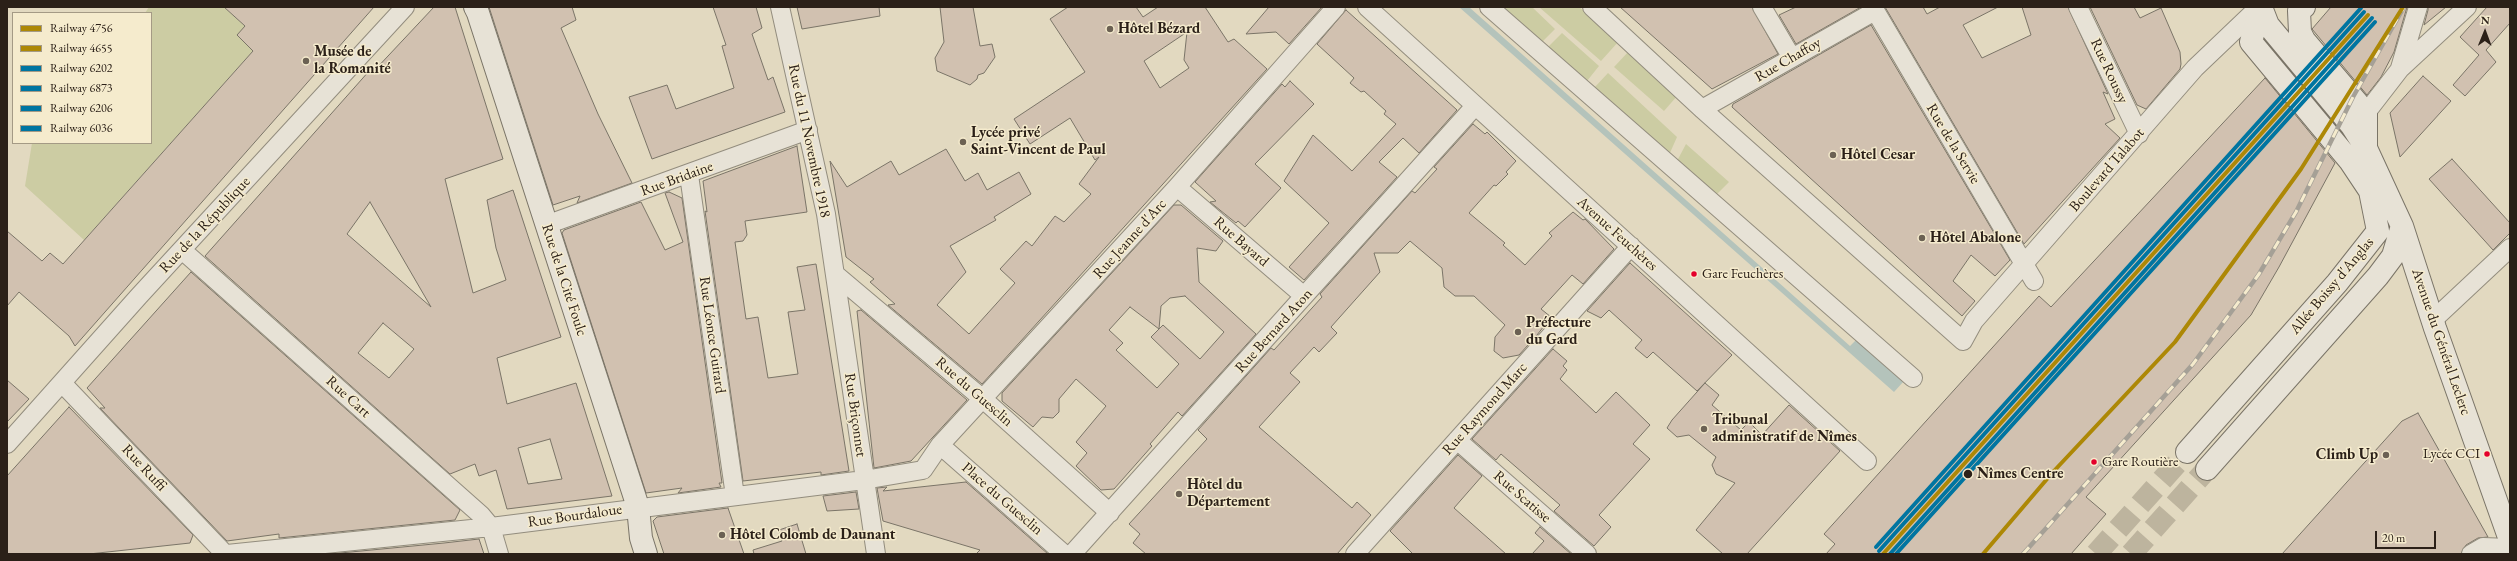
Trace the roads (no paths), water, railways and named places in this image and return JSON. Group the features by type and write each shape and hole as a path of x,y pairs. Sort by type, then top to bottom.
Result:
{"main road":[{"name":"Rue de la Cité Foulc","path":"475,7 638,507 641,538 646,554"},
{"name":"Avenue du Général Leclerc","path":"2260,7 2268,25 2352,126 2366,148 2402,226 2432,321 2509,537"},
{"name":"Allée Boissy d'Anglas","path":"2187,452 2337,282 2378,231 2370,192 2350,161 2251,42 2260,7"},
{"path":"2301,9 2300,32 2304,40 2366,113"},
{"name":"Avenue du Général Leclerc","path":"2366,113 2366,148"},
{"name":"Allée Boissy d'Anglas","path":"2207,469 2378,276 2393,256 2402,226"},
{"path":"2378,231 2402,226"}],"street":[{"name":"Rue de la République","path":"7,444 182,250 405,7"},
{"name":"Rue du 11 Novembre 1918","path":"780,7 808,130 836,275"},
{"name":"Rue Jeanne d'Arc","path":"922,470 940,445 984,399 1177,187 1336,7"},
{"name":"Avenue Feuchères","path":"1367,7 1867,461"},
{"path":"1489,7 1913,378"},
{"path":"1592,7 1702,109"},
{"path":"1762,7 1792,58"},
{"name":"Rue Roussy","path":"2078,7 2139,134"},
{"name":"Boulevard Talabot","path":"1702,109 1963,341 1974,321 2025,265 2195,68 2260,7"},
{"path":"2400,69 2418,7"},
{"path":"2366,113 2400,69 2467,7"},
{"name":"Rue Chaffoy","path":"1702,109 1874,9"},
{"name":"Rue de la Servie","path":"1874,9 2034,281"},
{"name":"Rue Bernard Aton","path":"1072,554 1475,106"},
{"name":"Rue Bridaine","path":"546,225 689,175 808,130"},
{"name":"Rue Léonce Guirard","path":"689,175 735,496"},
{"name":"Rue Bayard","path":"1177,187 1304,296"},
{"name":"Rue Raymond Marc","path":"1355,554 1631,246"},
{"path":"2432,321 2510,248"},
{"name":"Rue Cart","path":"182,250 481,515 491,527 499,554"},
{"name":"Rue du Guesclin","path":"836,275 984,399 1110,513"},
{"name":"Rue Briçonnet","path":"836,275 864,480 876,554"},
{"name":"Rue Ruffi","path":"62,383 226,554"},
{"name":"Rue Scatisse","path":"1457,440 1586,554"},
{"name":"Place du Guesclin","path":"940,445 1064,554"},
{"name":"Rue Bourdaloue","path":"226,554 491,527 638,507 864,480 922,470"},
{"path":"2471,554 2483,547 2509,537"}],"tunnel":[{"path":"2096,554 2187,452"},
{"path":"2131,554 2207,469"}],"railway":[{"path":"2023,554 2193,364 2259,274 2296,212 2353,97 2404,7"}],"rail line":[{"name":"4756","path":"1983,554 2053,472 2175,342 2301,169 2403,7"},
{"name":"6036","path":"1876,547 2361,8"},
{"name":"6873","path":"1879,551 2364,12"},
{"name":"4655","path":"1883,554 2368,15"},
{"name":"6202","path":"1890,554 2372,18"},
{"name":"6206","path":"1896,554 2375,22"}],"place":[{"name":"Hôtel Bézard","path":"1110,29"},
{"name":"Musée de la Romanité","path":"306,61"},
{"name":"Lycée privé Saint-Vincent de Paul","path":"963,142"},
{"name":"Hôtel Cesar","path":"1833,155"},
{"name":"Hôtel Abalone","path":"1922,238"},
{"name":"Gare Feuchères","path":"1694,274"},
{"name":"Préfecture du Gard","path":"1518,332"},
{"name":"Tribunal administratif de Nîmes","path":"1704,429"},
{"name":"Lycée CCI","path":"2487,454"},
{"name":"Climb Up","path":"2386,455"},
{"name":"Gare Routière","path":"2094,462"},
{"name":"Nîmes Centre","path":"1968,474"},
{"name":"Hôtel du Département","path":"1179,494"},
{"name":"Hôtel Colomb de Daunant","path":"722,535"}]}
